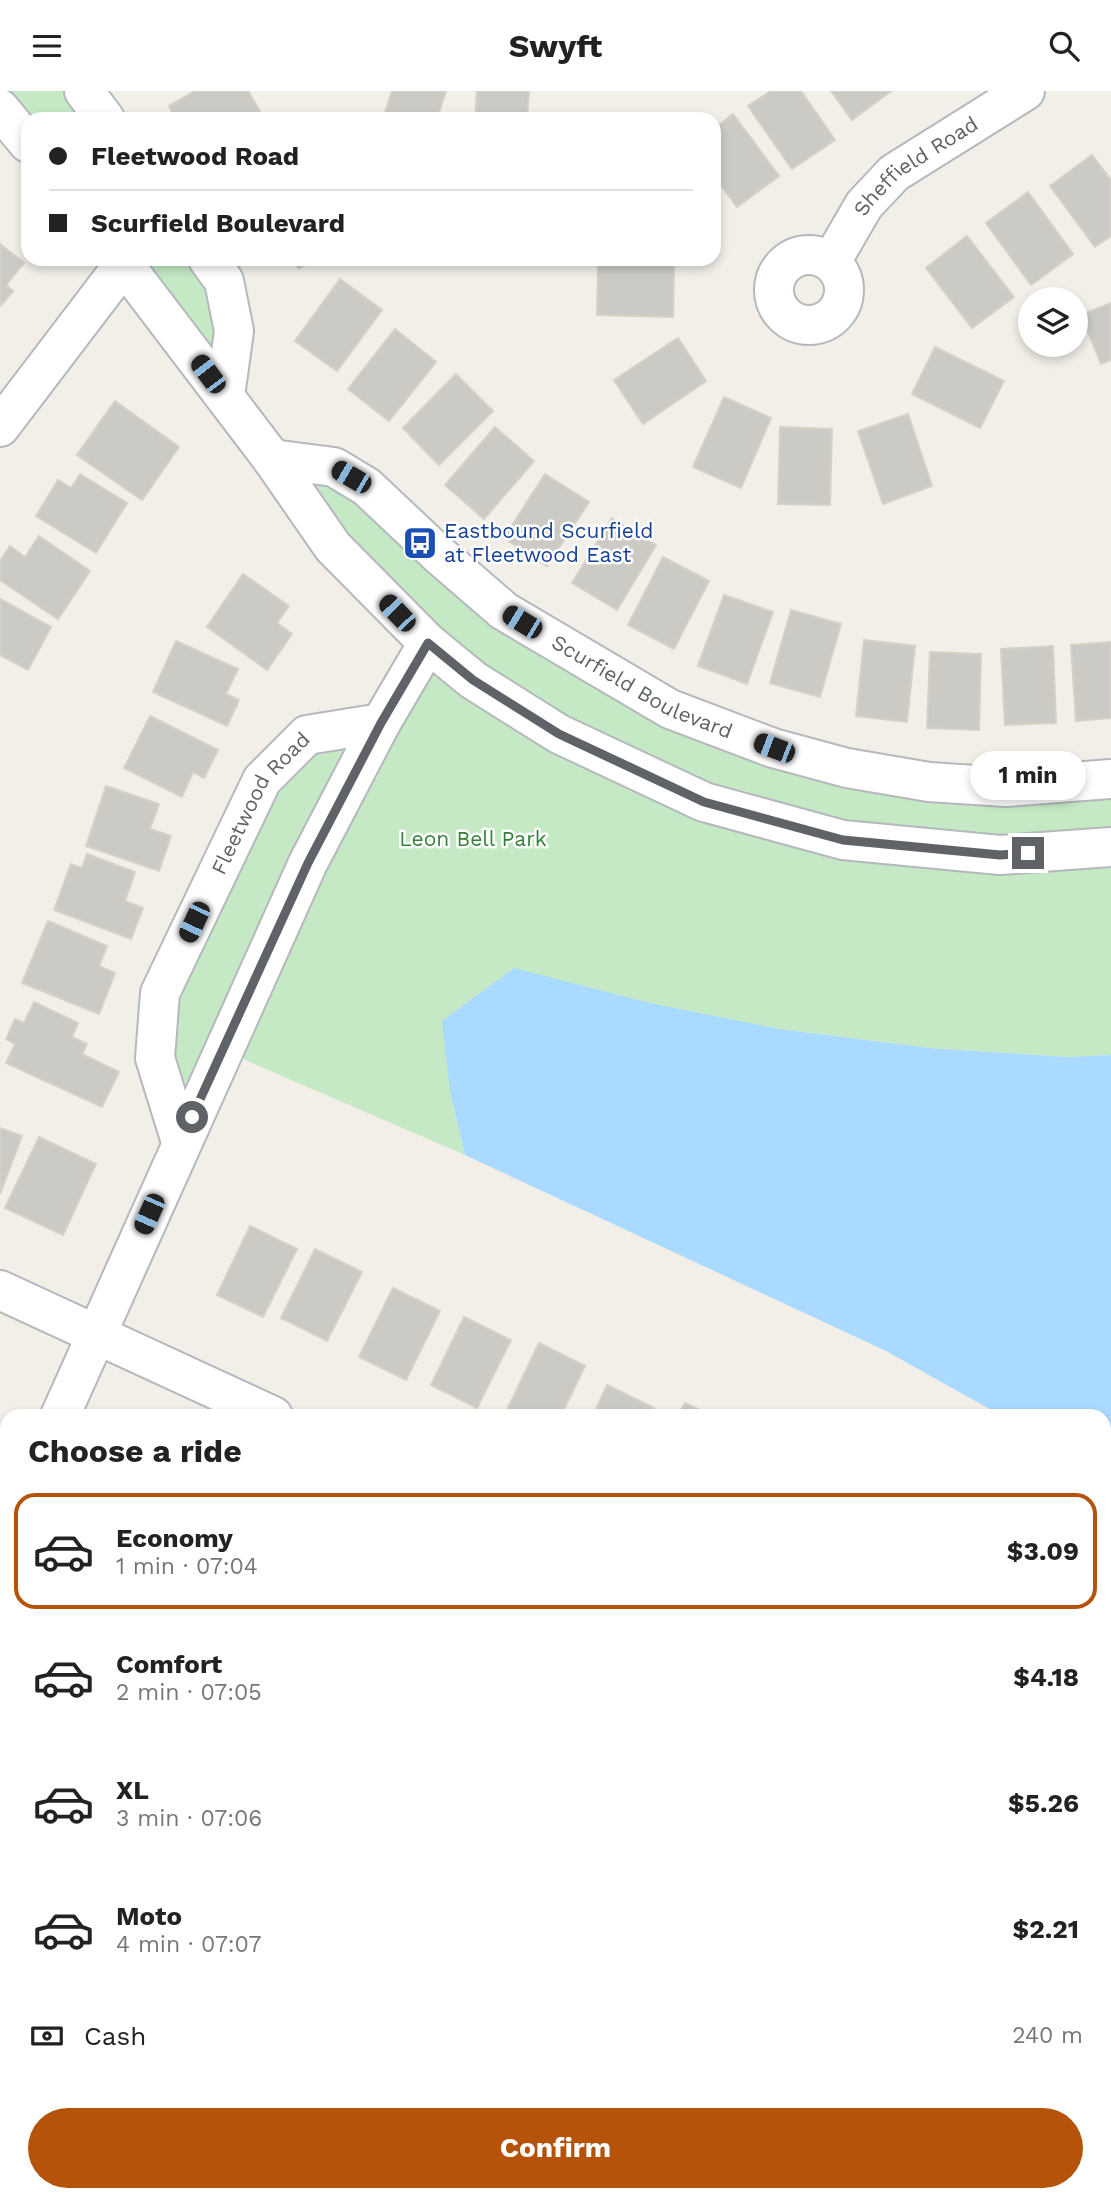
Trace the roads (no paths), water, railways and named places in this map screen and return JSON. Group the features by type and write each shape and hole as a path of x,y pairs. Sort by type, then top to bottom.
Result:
{"street":[{"path":"84,91 100,112"},
{"name":"Sheffield Road","path":"831,262 864,205 894,173 1025,91"},
{"path":"0,427 118,266"},
{"path":"126,266 272,459 333,547 428,643 473,680 559,734 704,802 843,840 1000,855 1111,847"},
{"path":"213,266 224,281 234,331 225,396"},
{"name":"Scurfield Boulevard","path":"272,459 334,467 368,487 438,554 504,611 670,709 774,748 848,768 929,782 1006,787 1111,779"},
{"path":"63,1409 308,863 381,723 428,643"},
{"name":"Fleetwood Road","path":"181,1142 155,1058 160,993 262,780 307,735 381,723"},
{"path":"0,1290 258,1409"}],"water":[{"path":"514,968 650,1003 780,1029 929,1048 1068,1057 1111,1055 1111,1409 990,1409 886,1351 465,1155 450,1092 442,1021"}],"place":[{"name":"Eastbound Scurfield at Fleetwood East","path":"420,543"}],"park label":[{"name":"Leon Bell Park","path":"473,839"}]}
